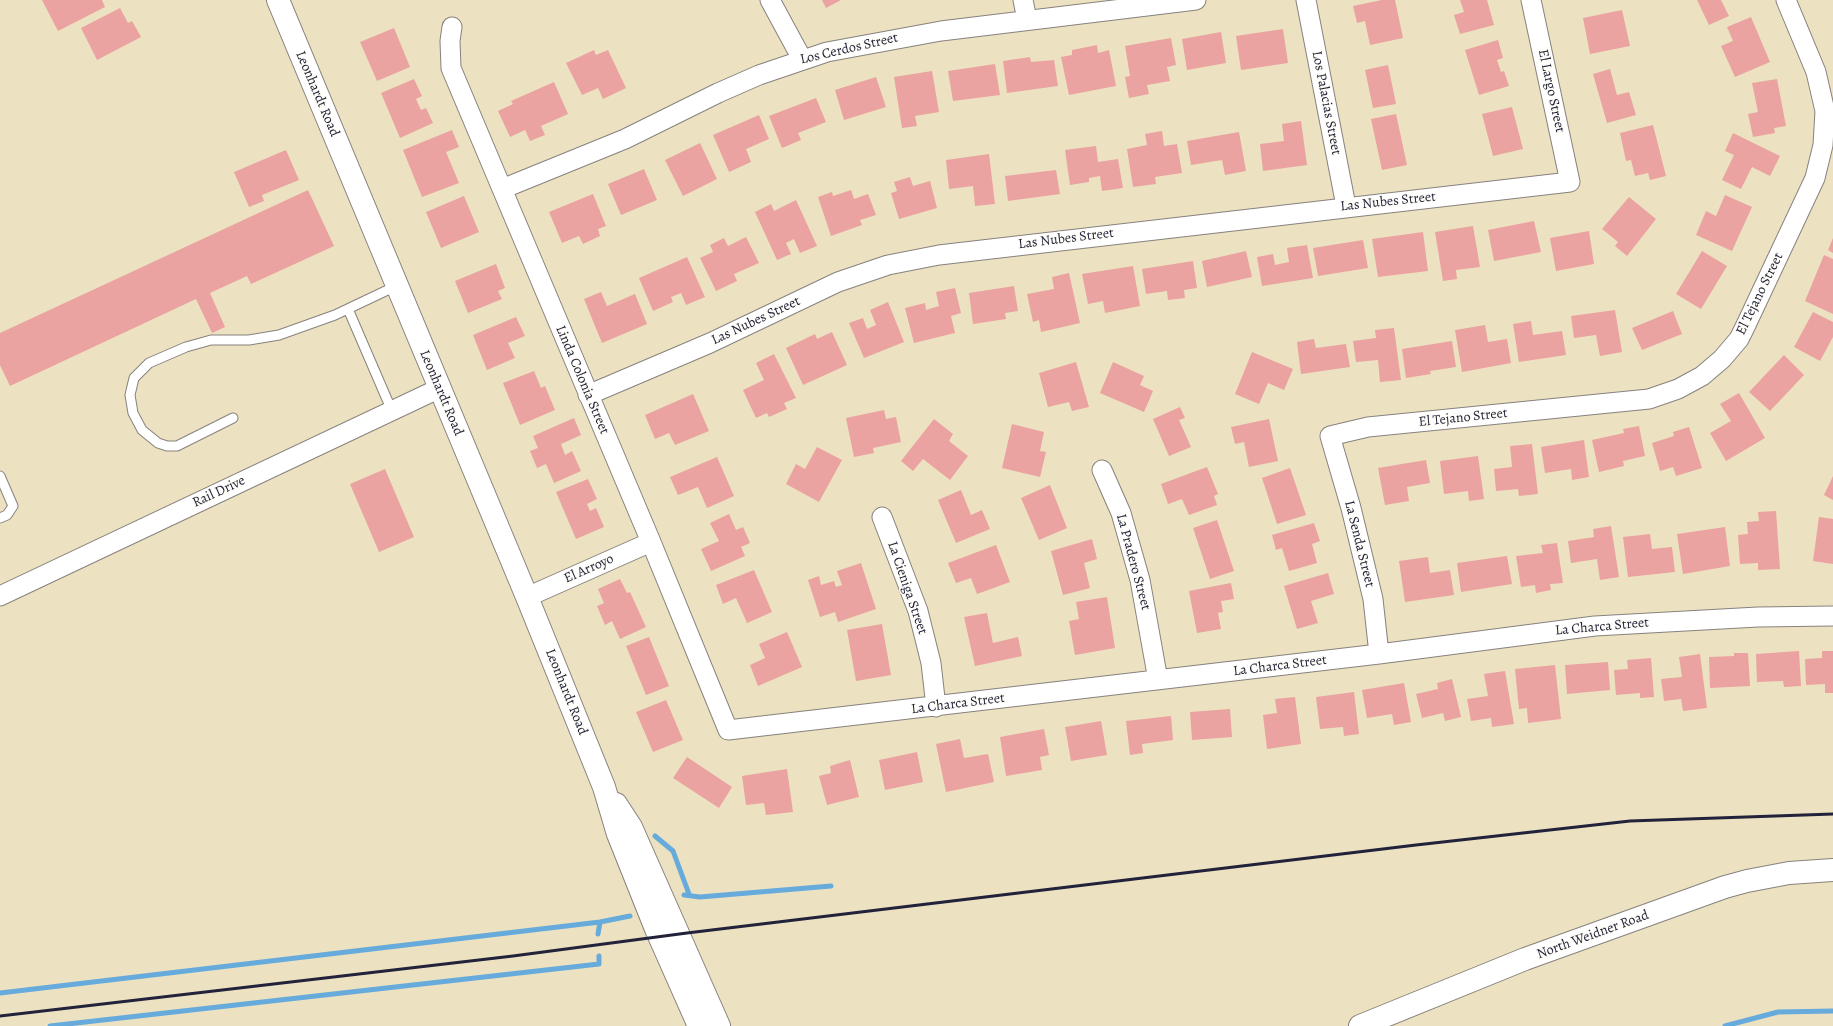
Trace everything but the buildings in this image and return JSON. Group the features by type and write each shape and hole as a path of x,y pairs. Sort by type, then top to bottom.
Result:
{"street":[{"name":"Leonhardt Road","path":"278,0 438,389 527,597 604,786 618,834 656,929 699,1026"},
{"path":"770,0 802,59"},
{"path":"1023,0 1027,20"},
{"name":"Los Cerdos Street","path":"502,189 625,139 718,93 759,75 802,59 827,52 866,43 941,31 1196,0"},
{"name":"Los Palacias Street","path":"1306,0 1346,206"},
{"name":"El Largo Street","path":"1531,0 1570,182"},
{"name":"El Tejano Street","path":"1330,436 1368,427 1649,399 1678,389 1702,376 1722,360 1739,339 1746,327 1815,178 1823,145 1825,111 1816,72 1786,0"},
{"name":"Linda Colonia Street","path":"452,27 450,41 451,68 651,542 728,730"},
{"name":"Las Nubes Street","path":"588,395 710,343 838,282 888,266 939,254 1346,206 1570,182"},
{"name":"Rail Drive","path":"0,596 438,389"},
{"name":"La Senda Street","path":"1330,436 1351,508 1373,599 1379,654"},
{"name":"La Pradero Street","path":"1102,470 1121,513 1140,580 1158,680"},
{"name":"La Cieniga Street","path":"882,517 918,611 931,663 936,707"},
{"name":"El Arroyo","path":"527,597 651,542"},
{"name":"La Charca Street","path":"728,730 936,707 1379,654 1595,626 1758,616 1833,616"},
{"name":"Leonhardt Road","path":"604,786 631,827 719,1026"},
{"name":"North Weidner Road","path":"1360,1026 1525,959 1725,888 1747,881 1789,873 1833,870"}],"lane":[{"path":"233,418 177,446 167,446 158,443 142,430 133,413 130,395 134,378 149,363 186,347 211,340 249,340 279,335 348,309 396,286"},
{"path":"348,309 392,411"},
{"path":"0,476 13,506 7,515 0,518"}],"waterway":[{"path":"655,836 673,851 689,894"},
{"path":"684,895 700,897 831,886"},
{"path":"0,993 600,922 630,916"},
{"path":"598,934 600,922"},
{"path":"50,1026 599,964 599,956"},
{"path":"1725,1026 1778,1012 1833,1011"}],"railway":[{"path":"0,1016 513,956 687,933 1416,845 1630,821 1833,814"}]}
